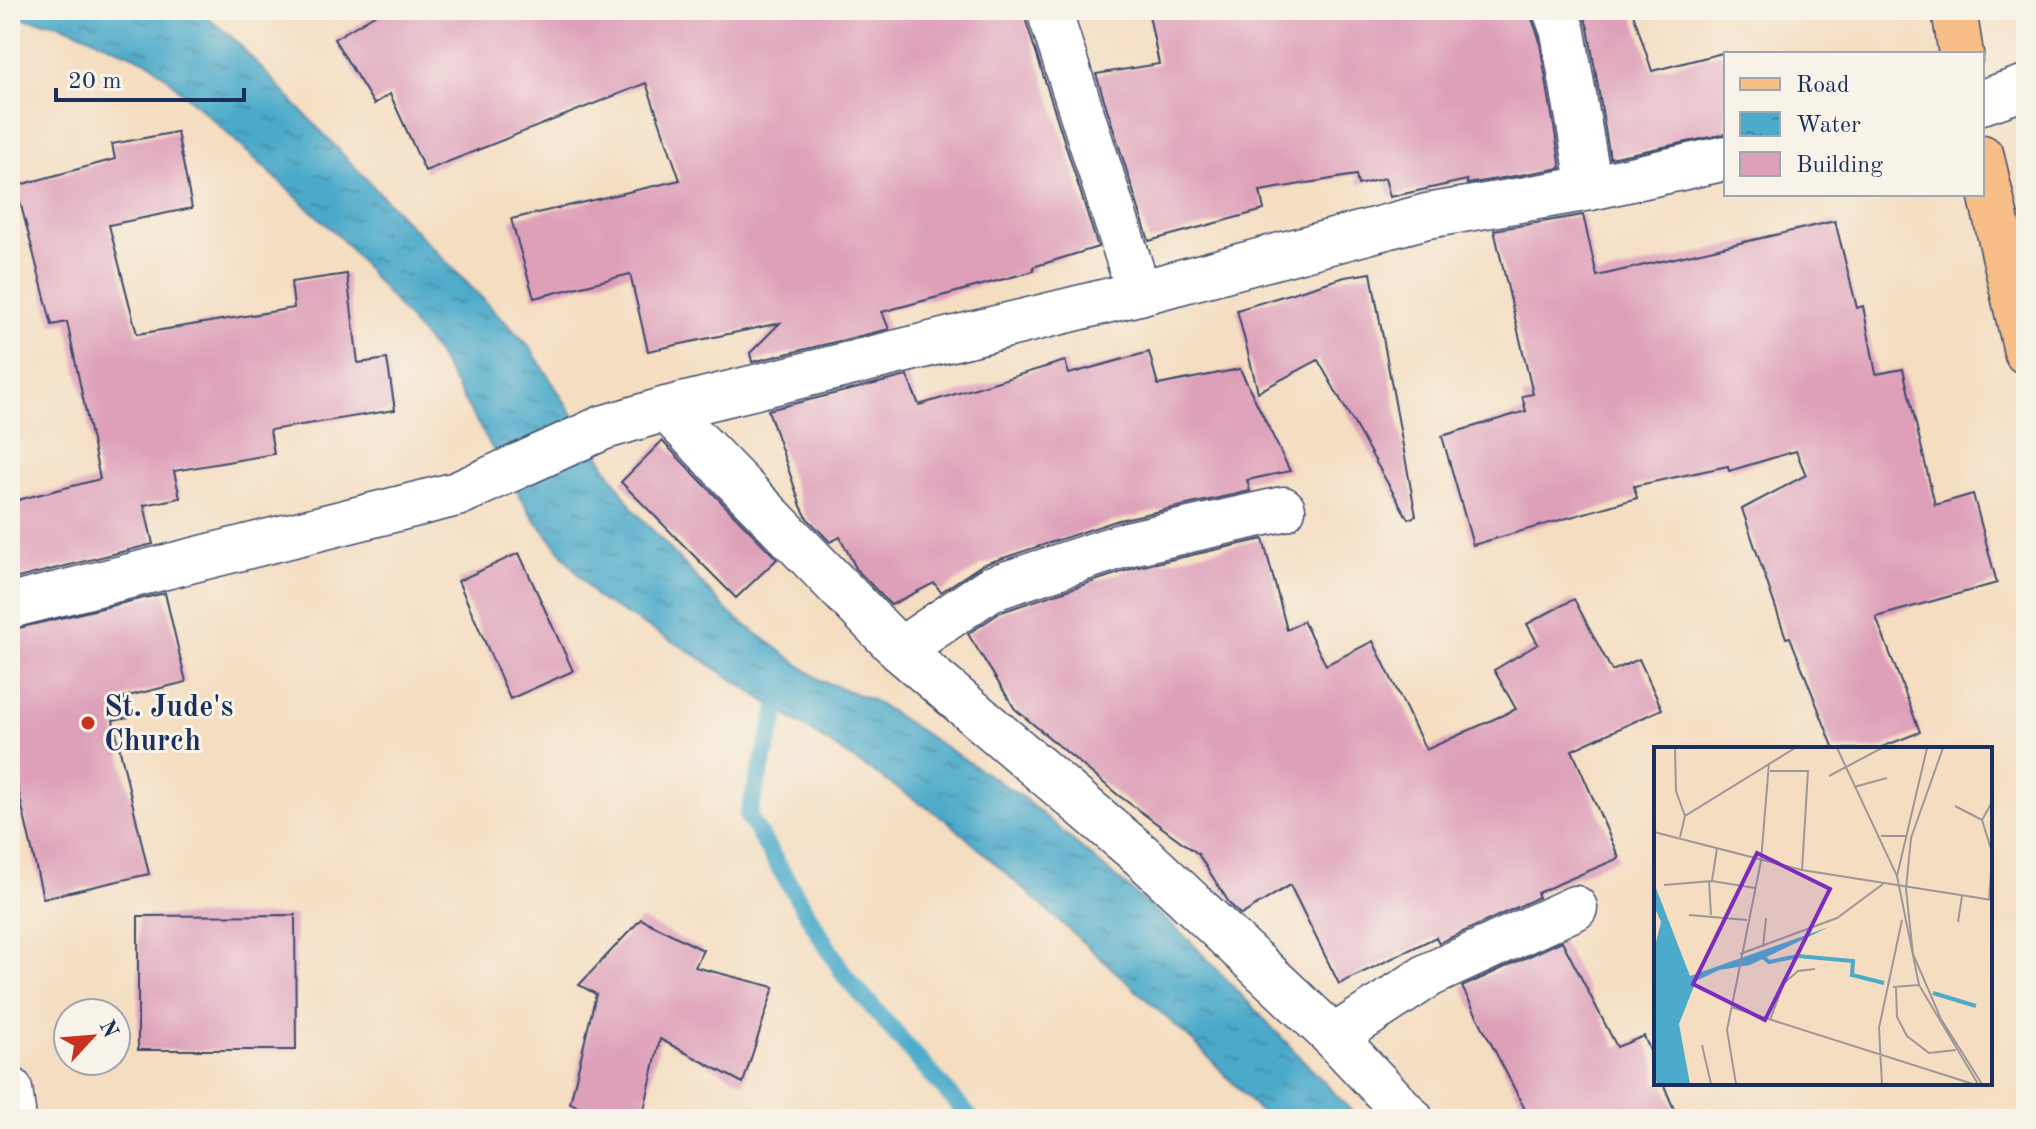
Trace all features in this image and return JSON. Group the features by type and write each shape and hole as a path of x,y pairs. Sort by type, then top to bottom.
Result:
{"main road":[{"path":"1954,10 1961,52"},
{"path":"1984,166 2026,352"}],"street":[{"path":"1049,10 1139,293"},
{"path":"1555,10 1563,32 1590,188"},
{"path":"1984,101 2026,87"},
{"path":"10,606 457,494 602,428 666,409 1139,293 1427,216 1590,188 1724,158"},
{"path":"666,409 900,650 1141,855 1334,1037 1411,1119"},
{"path":"900,650 990,589 1127,544 1283,509"},
{"path":"1334,1037 1429,975 1575,908"},
{"path":"10,1089 14,1119"}],"water":[{"path":"10,10 196,10 230,35 529,346 633,509 729,613 820,680 872,700 1021,796 1190,941 1359,1119 1267,1119 1196,1044 949,822 686,649 597,598 530,513 436,352 339,236 151,63 60,24 10,17"}],"building":[{"path":"383,10 1025,10 1098,247 1033,267 1034,271 882,312 889,329 752,362 750,353 780,323 648,351 630,274 534,298 511,219 680,180 646,83 425,171 390,94 374,104 334,39"},
{"path":"1148,10 1531,10 1539,38 1561,168 1467,184 1467,180 1390,197 1385,178 1358,185 1356,175 1260,191 1264,210 1149,241 1096,74 1159,64"},
{"path":"1582,10 1632,10 1652,71 1724,53 1724,134 1610,158 1588,28"},
{"path":"177,132 192,208 109,225 137,334 294,308 291,282 347,274 358,363 387,359 395,410 270,430 274,454 174,471 180,498 144,505 153,544 10,580 10,502 100,479 67,322 52,325 16,186 115,159 112,144"},
{"path":"1583,215 1597,276 1835,221 1857,308 1863,306 1876,374 1903,369 1935,505 1973,494 1997,583 1876,617 1920,732 1882,747 1833,747 1790,637 1786,638 1742,509 1806,475 1796,451 1729,471 1728,466 1634,486 1637,498 1473,545 1442,436 1526,411 1522,396 1533,394 1494,230"},
{"path":"1371,273 1416,516 1408,519 1318,360 1258,392 1237,310 1345,277"},
{"path":"1149,352 1158,385 1240,369 1290,471 1247,480 1250,491 1119,520 982,565 941,592 934,583 891,605 857,570 840,537 830,542 807,518 768,410 907,376 919,405 1065,361 1069,374"},
{"path":"662,441 777,559 736,598 621,482"},
{"path":"1263,539 1287,630 1303,621 1326,665 1373,641 1426,750 1516,709 1494,670 1538,644 1527,624 1574,599 1612,671 1639,659 1662,709 1572,750 1619,858 1537,893 1539,897 1439,943 1436,937 1339,984 1290,885 1241,915 1230,904 1198,854 1118,795 1015,709 968,634 1001,612 1134,568"},
{"path":"519,553 573,671 510,699 458,581"},
{"path":"165,593 186,682 124,697 129,717 113,720 149,874 43,898 10,754 10,630"},
{"path":"295,915 296,1050 138,1050 138,916"},
{"path":"641,919 703,950 695,967 774,987 743,1083 660,1039 642,1119 607,1119 570,1103 596,994 579,985"},
{"path":"1562,941 1617,1047 1644,1036 1654,1060 1654,1085 1664,1085 1678,1119 1530,1119 1462,987"}],"waterway":[{"path":"782,693 748,816 845,976 971,1119"}],"place":[{"name":"St. Jude's Church","path":"88,723"}]}
